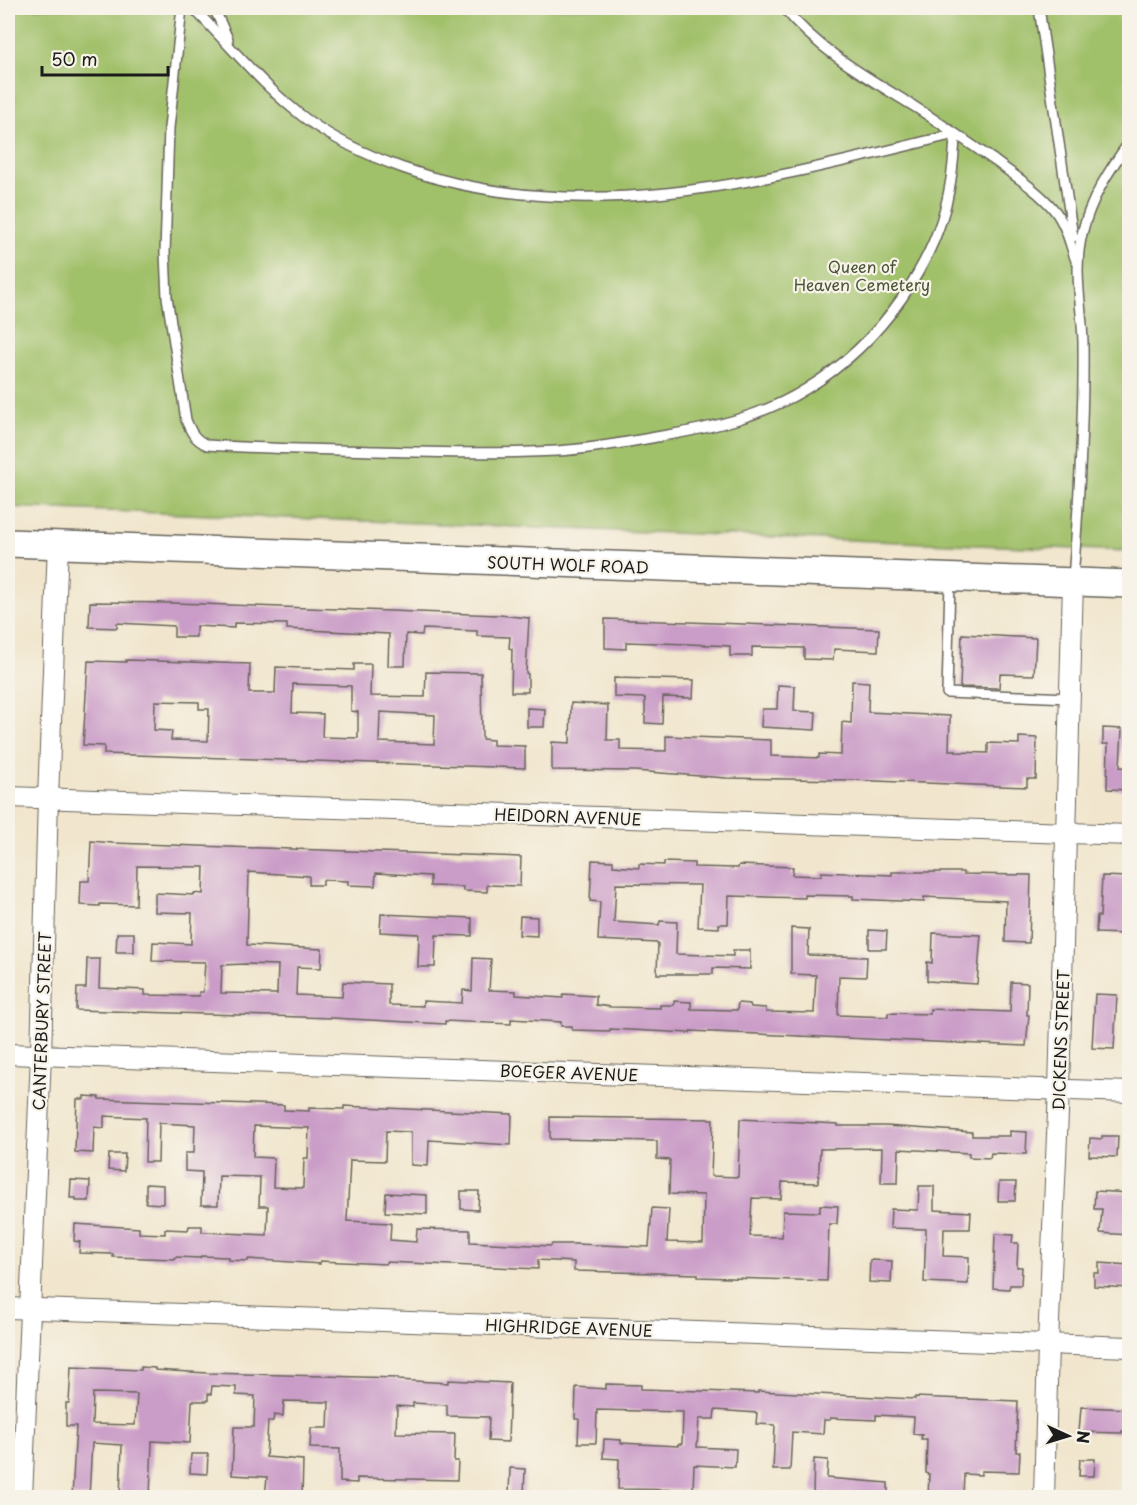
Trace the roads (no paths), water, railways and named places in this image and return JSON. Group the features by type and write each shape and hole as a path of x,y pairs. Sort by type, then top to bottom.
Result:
{"main road":[{"name":"SOUTH WOLF ROAD","path":"8,543 1130,584"}],"street":[{"name":"CANTERBURY STREET","path":"22,1497 41,1055 58,544"},
{"name":"DICKENS STREET","path":"1044,1497 1059,1089 1073,582"},
{"name":"HEIDORN AVENUE","path":"8,797 1130,835"},
{"name":"BOEGER AVENUE","path":"8,1053 1130,1092"},
{"name":"HIGHRIDGE AVENUE","path":"8,1308 1130,1347"}],"lane":[{"path":"182,8 169,128 165,254 167,297 186,420 197,440 207,445 456,453 559,451 687,432 770,407 807,389 865,344 891,314 913,282 935,242 949,200 956,134"},
{"path":"193,8 274,92 306,119 341,141 379,160 465,187 513,194 561,197 655,195 776,177 956,134"},
{"path":"214,8 232,47"},
{"path":"784,8 821,46 956,134 1020,179 1055,211 1065,227 1077,267"},
{"path":"1039,8 1077,267 1083,341 1079,508 1073,582"},
{"path":"1077,267 1081,234 1088,213 1113,165 1130,141"},
{"path":"950,578 947,693 1070,698"}],"park label":[{"name":"Queen of Heaven Cemetery","path":"862,275"}]}
